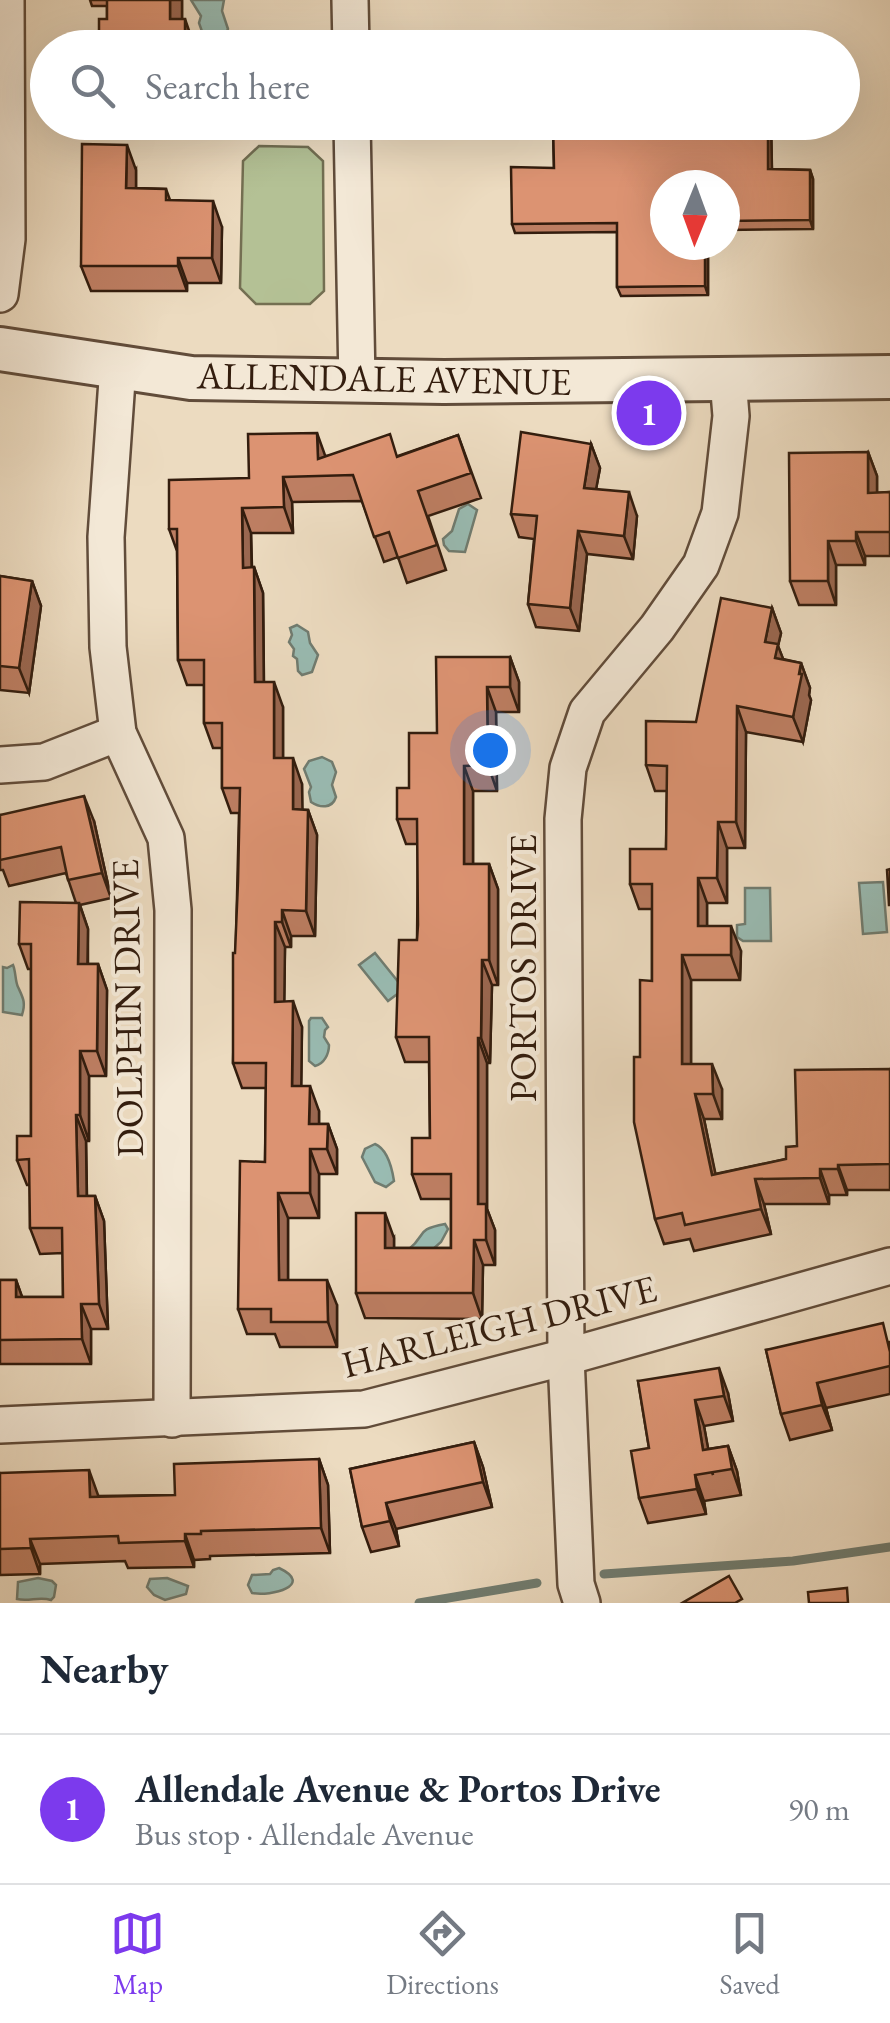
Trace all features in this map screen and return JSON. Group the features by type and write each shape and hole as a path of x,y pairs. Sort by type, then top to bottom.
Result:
{"street":[{"path":"0,294 7,239 6,0"},
{"path":"350,0 351,30"},
{"path":"352,140 357,382"},
{"name":"ALLENDALE AVENUE","path":"0,349 191,378 357,382 890,377"},
{"name":"DOLPHIN DRIVE","path":"118,366 106,538 108,648 118,734 166,838 173,910 172,1419"},
{"name":"PORTOS DRIVE","path":"582,1603 576,1584 566,1357 563,819 568,768 587,712 657,628 701,565 720,513 731,416 728,379"},
{"path":"0,765 44,762 118,734"},
{"name":"HARLEIGH DRIVE","path":"0,1425 364,1410 890,1266"}],"green space":[{"path":"259,146 308,147 323,161 324,291 310,304 256,304 240,288 243,161"}],"water":[{"path":"191,0 224,0 222,11 228,29 201,30 201,16"},
{"path":"468,504 477,510 465,552 449,551 443,539 452,531 459,509"},
{"path":"297,625 308,632 318,655 312,672 302,675 289,642 290,628"},
{"path":"322,757 332,762 336,772 332,785 336,797 325,806 311,802 311,787 304,769 309,761"},
{"path":"883,882 887,932 863,934 859,883"},
{"path":"745,888 770,888 771,941 743,941 737,937 737,925 745,924"},
{"path":"375,953 404,989 388,1001 359,965"},
{"path":"13,965 23,1000 22,1015 3,1012 3,967"},
{"path":"311,1018 322,1018 328,1027 324,1037 328,1052 315,1066 309,1061"},
{"path":"375,1144 386,1154 392,1170 394,1181 386,1187 375,1182 362,1157 365,1149"},
{"path":"445,1224 448,1229 441,1242 423,1258 408,1250 425,1231"},
{"path":"279,1568 289,1574 291,1584 278,1591 252,1593 248,1585 252,1575 270,1574"},
{"path":"38,1578 56,1585 51,1600 17,1599 18,1582"},
{"path":"167,1578 188,1586 186,1594 165,1600 147,1587 150,1579"}],"building":[{"path":"107,0 170,0 170,19 185,19 185,30 99,30 99,19 107,19"},
{"path":"553,140 768,140 768,169 810,170 810,220 740,221 740,170 650,170 650,260 705,260 705,286 617,287 617,223 512,224 511,167 554,168"},
{"path":"82,144 127,145 126,188 166,189 166,200 213,201 212,258 178,258 178,266 81,266"},
{"path":"521,432 591,444 584,488 629,492 624,536 578,531 570,608 528,604 537,516 511,514"},
{"path":"317,433 318,459 390,434 397,457 458,435 471,473 418,491 437,545 398,558 389,532 374,537 353,475 283,477 284,507 242,508 243,568 254,567 255,682 274,682 274,758 293,758 293,809 308,810 306,911 282,910 282,922 275,922 275,1002 293,1001 292,1086 310,1086 309,1124 328,1124 327,1149 310,1149 310,1193 278,1193 279,1280 327,1280 328,1322 271,1322 271,1309 238,1309 240,1161 265,1162 266,1063 233,1063 240,788 222,788 222,723 204,723 204,660 178,660 177,529 169,529 169,480 249,478 248,434"},
{"path":"868,452 868,493 890,492 890,532 856,532 856,541 828,541 828,581 790,581 789,453"},
{"path":"0,576 32,581 19,668 0,666"},
{"path":"721,598 772,608 765,642 778,644 775,658 801,663 802,674 793,717 737,706 736,822 718,822 717,878 698,878 698,926 731,926 731,955 682,955 682,1064 712,1064 713,1094 695,1094 712,1175 786,1159 786,1147 797,1146 795,1070 890,1069 890,1164 838,1165 838,1169 820,1169 820,1178 755,1179 761,1209 685,1225 682,1213 655,1219 634,1122 634,1057 640,1057 640,980 652,981 652,884 630,884 630,849 666,849 667,766 646,765 646,721 696,722"},
{"path":"436,657 510,657 510,687 487,687 488,765 464,766 464,864 489,864 489,960 482,960 478,1038 478,1204 486,1204 486,1240 474,1240 473,1293 356,1293 356,1213 385,1213 385,1248 451,1248 451,1174 412,1174 412,1138 430,1138 429,1037 396,1037 399,940 417,940 418,925 417,819 397,819 397,788 409,788 409,733 437,733"},
{"path":"84,796 102,873 68,880 61,847 0,860 0,815"},
{"path":"890,869 890,905 889,905 887,870"},
{"path":"20,902 79,903 78,964 98,964 97,1051 80,1051 80,1115 76,1115 78,1196 95,1196 99,1304 81,1304 82,1339 0,1340 0,1280 16,1280 16,1297 63,1297 62,1228 30,1228 29,1159 17,1160 17,1136 31,1136 31,944 19,944"},
{"path":"883,1323 890,1366 817,1383 822,1405 781,1414 766,1350"},
{"path":"719,1368 724,1396 695,1400 703,1450 728,1446 732,1469 695,1475 697,1489 639,1498 631,1451 649,1448 638,1381"},
{"path":"474,1442 483,1482 386,1503 390,1521 362,1527 350,1469"},
{"path":"319,1459 321,1528 201,1531 185,1534 185,1541 119,1543 118,1536 30,1539 31,1548 0,1549 0,1473 89,1470 90,1497 175,1495 174,1464"},
{"path":"729,1576 742,1599 735,1603 682,1603"},
{"path":"847,1588 848,1603 809,1603 808,1592"}],"waterway":[{"path":"604,1574 793,1561 890,1547"},
{"path":"419,1603 537,1583"}],"place":[{"name":"Allendale Avenue & Portos Drive","path":"649,413"}]}
